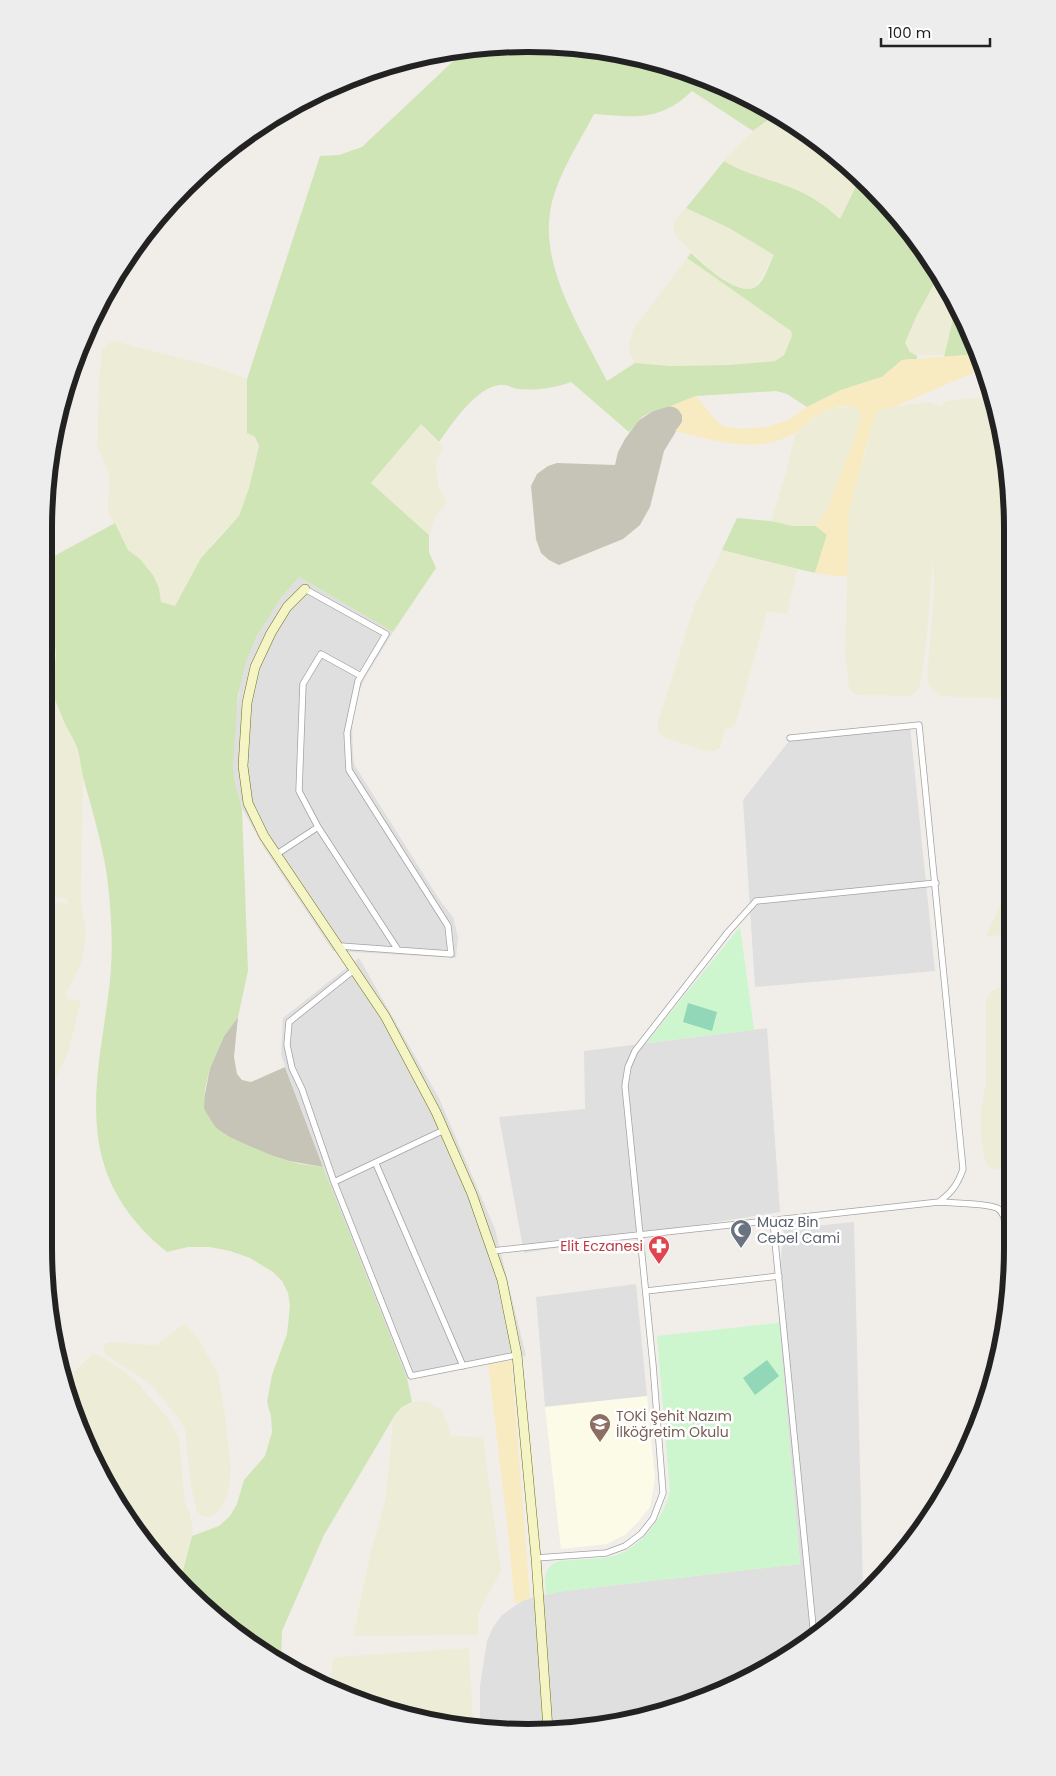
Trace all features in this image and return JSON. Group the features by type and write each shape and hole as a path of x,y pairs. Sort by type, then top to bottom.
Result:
{"street":[{"path":"340,946 451,954 448,926 349,770 347,733 358,681 386,634 305,589 287,607 271,632 255,667 247,704 243,766 248,803 264,836 340,946 385,1016 444,1130 472,1194 502,1280 518,1355 536,1558 548,1723"},
{"path":"361,676 321,654 303,684 299,791 318,827 398,950"},
{"path":"790,738 919,725 963,1169 959,1182 951,1194 939,1202"},
{"path":"277,854 318,827"},
{"path":"536,1558 606,1553 625,1546 641,1534 653,1518 663,1493 646,1291 625,1086 628,1068 635,1050 728,932 756,900 936,883"},
{"path":"355,969 289,1022 287,1045 292,1068 302,1089 334,1182 411,1376 518,1355"},
{"path":"334,1182 376,1164 444,1130"},
{"path":"376,1164 463,1366"},
{"path":"492,1250 939,1202 989,1206 999,1209 1004,1217"},
{"path":"773,1221 813,1628"},
{"path":"646,1291 779,1276"}],"shaded area":[{"path":"770,119 817,151 857,185 841,220 823,205 803,193 780,183 752,175 724,161 753,131"},
{"path":"686,208 729,228 774,255 757,286 748,290 738,288 713,272 683,244 675,235 673,226 676,219"},
{"path":"687,258 791,331 792,336 782,358 775,361 729,365 671,366 635,363 630,354 629,344 633,329"},
{"path":"935,282 953,317 944,355 915,355 908,350 905,343 916,317"},
{"path":"114,341 215,367 247,379 247,433 255,437 259,446 249,488 239,516 212,544 175,606 161,602 159,588 153,575 140,559 128,550 108,512 109,475 104,460 97,448 99,383 102,350 107,344"},
{"path":"985,398 994,435 999,466 1004,528 1004,699 941,696 930,686 927,679 934,592 933,560 926,645 920,687 911,696 856,695 849,688 845,654 849,510 869,439 873,417 883,408 928,402 941,406 944,402"},
{"path":"668,406 679,410 683,420 664,451 650,507 640,525 623,539 559,565 549,560 541,553 536,539 531,486 537,474 548,466 557,463 615,465 618,452 638,421 653,411"},
{"path":"845,407 859,409 861,417 827,510 816,526 793,526 771,521 787,469 795,434 806,423 819,415 832,409"},
{"path":"421,424 443,447 437,460 436,473 440,491 447,502 435,517 429,535 371,483"},
{"path":"722,550 798,569 787,614 767,612 735,727 725,729 720,748 708,752 665,738 659,733 657,725 694,607"},
{"path":"299,577 393,632 366,676 358,694 352,724 353,756 355,766 441,902 453,917 458,937 456,958 333,951 264,848 242,808 236,788 233,767 240,684 248,655 264,623 280,599"},
{"path":"52,627 56,653 55,668 52,673"},
{"path":"52,696 74,741 82,767 81,903 86,931 80,966 66,994 68,999 81,1001 68,1053 52,1086 52,904 70,903 64,898 52,898"},
{"path":"910,726 935,971 755,987 743,800 789,741"},
{"path":"1004,896 1004,935 986,936"},
{"path":"359,958 439,1098 495,1229 526,1356 407,1378 340,1211 281,1055 283,1018"},
{"path":"1004,985 1004,1167 1001,1169 989,1167 985,1161 981,1137 981,1109 986,1081 986,1000 992,991"},
{"path":"238,1017 234,1057 237,1074 242,1080 251,1082 285,1067 323,1167 289,1161 266,1154 227,1136 216,1128 207,1116 204,1109 204,1099 210,1068 224,1036"},
{"path":"767,1028 780,1212 524,1253 499,1117 585,1109 584,1051"},
{"path":"854,1222 863,1585 817,1625 766,1660 710,1687 681,1698 621,1714 590,1719 528,1724 480,1720 480,1686 487,1641 493,1627 502,1615 522,1601 564,1591 800,1564 779,1323 779,1276 784,1229"},
{"path":"636,1284 647,1396 545,1407 536,1297"},
{"path":"185,1323 199,1340 215,1368 219,1379 226,1421 231,1470 230,1483 221,1508 214,1515 208,1517 202,1516 197,1512 191,1486 185,1429 154,1388 106,1355 103,1349 105,1344 109,1342 156,1345"},
{"path":"93,1353 111,1362 135,1380 167,1417 179,1437 185,1503 190,1514 193,1530 182,1574 151,1537 116,1486 89,1430 70,1376"},
{"name":"TOKİ Şehit Nazım İlköğretim Okulu","path":"647,1396 655,1479 650,1507 626,1534 607,1544 561,1549 545,1407"},
{"path":"417,1401 429,1402 443,1412 451,1436 483,1437 501,1571 478,1614 479,1635 353,1636 370,1555 386,1497 393,1420 402,1407"},
{"path":"469,1648 473,1720 405,1707 346,1687 330,1680 334,1657"}],"green space":[{"path":"528,52 590,57 651,69 710,89 770,119 753,131 692,91 669,108 657,113 634,116 594,114 568,162 555,192 549,216 549,241 554,266 562,290 572,314 607,381 635,363 671,366 729,365 775,361 784,355 792,336 791,331 687,258 691,253 724,280 744,289 753,288 760,283 774,255 729,228 686,208 724,161 741,170 805,194 823,205 840,219 857,185 885,214 935,282 916,317 905,343 910,352 917,356 917,359 902,360 882,377 841,390 807,407 787,394 776,391 696,396 653,411 642,417 629,432 571,382 532,390 502,385 491,387 482,392 465,408 439,442 421,424 371,483 429,535 429,552 436,568 393,632 299,577 280,599 257,636 246,662 238,695 233,767 236,788 242,808 248,971 238,1017 224,1036 210,1068 205,1089 204,1109 216,1128 233,1139 278,1158 300,1164 323,1167 407,1378 412,1402 402,1407 395,1415 324,1535 282,1631 281,1654 214,1605 182,1574 192,1536 219,1526 230,1516 237,1504 244,1480 265,1456 272,1432 271,1416 267,1402 272,1375 287,1334 290,1306 288,1293 282,1281 273,1272 250,1258 230,1251 210,1247 188,1247 167,1252 146,1233 128,1212 107,1175 99,1141 96,1100 99,1058 111,967 112,936 109,891 102,851 80,758 52,694 52,673 55,668 56,653 52,627 52,557 115,523 128,550 140,559 153,575 159,588 161,602 175,606 201,558 239,516 249,488 259,446 255,437 247,433 247,379 320,156 339,155 362,147 456,59 497,54"},
{"path":"953,317 970,355 944,357"},
{"path":"737,518 771,521 793,526 816,526 827,535 815,573 722,550"},
{"path":"740,927 754,1030 646,1043"},
{"path":"688,1003 717,1012 712,1031 683,1022"},
{"path":"779,1323 800,1564 564,1591 546,1595 547,1570 554,1563 614,1556 624,1552 642,1539 663,1511 670,1491 657,1336"},
{"path":"767,1360 779,1376 755,1395 743,1378"}],"sand":[{"path":"970,355 977,371 894,407 883,408 875,414 849,510 847,577 815,573 827,535 816,526 827,510 853,442 861,417 859,409 846,406 830,409 810,420 795,433 765,444 734,444 675,431 682,423 682,415 677,408 671,406 696,396 723,426 742,429 767,427 788,420 807,407 841,390 882,377 902,360"},
{"path":"511,1358 530,1598 515,1604 488,1363"}],"place":[{"name":"Muaz Bin Cebel Cami","path":"741,1249"},
{"name":"Elit Eczanesi","path":"659,1265"},
{"name":"TOKİ Şehit Nazım İlköğretim Okulu","path":"600,1443"}]}
